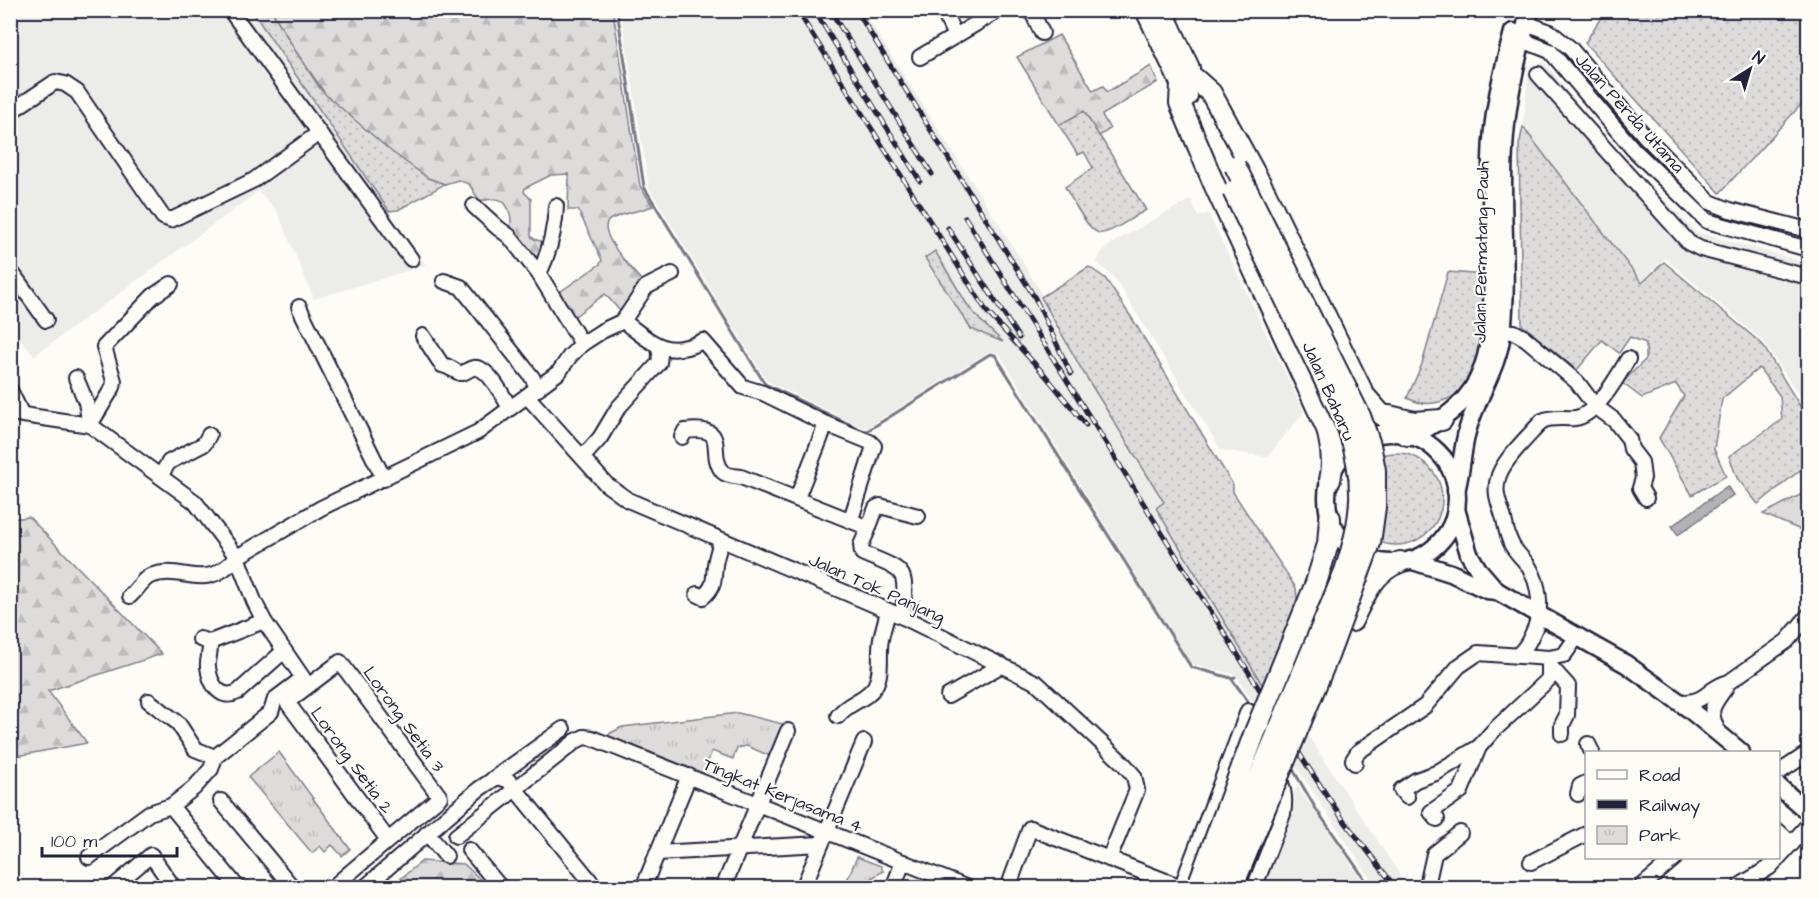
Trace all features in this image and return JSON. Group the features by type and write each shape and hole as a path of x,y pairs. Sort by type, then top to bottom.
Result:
{"highway":[{"name":"Jalan Baharu","path":"1146,10 1188,81"},
{"name":"Jalan Baharu","path":"1162,10 1188,81 1341,409 1354,445 1360,498 1358,529 1345,571 1214,888"},
{"path":"1330,480 1331,446 1321,416 1214,184 1180,103 1188,81 1211,93 1261,184 1369,401 1409,436"},
{"name":"Jalan Baharu","path":"1229,168 1360,416 1373,458 1376,507 1370,543 1358,578 1232,888"},
{"path":"1369,401 1400,419 1414,422 1442,420"},
{"path":"1321,416 1334,420 1348,416 1369,401"},
{"path":"1186,887 1255,732 1316,583 1328,544 1330,518"},
{"path":"1243,888 1353,621 1372,584 1386,570 1405,561"}],"main road":[{"name":"Jalan Permatang Pauh","path":"1456,490 1468,428 1494,365 1503,330 1504,150 1508,108 1524,21"},
{"name":"Jalan Permatang Pauh","path":"1409,436 1442,420 1462,403 1484,363 1489,340 1492,287 1492,140 1497,104 1524,21"},
{"path":"1380,434 1409,436 1427,443 1444,460 1452,475 1456,490 1456,508 1452,524 1438,544 1425,554 1405,561 1384,562 1361,555 1342,539 1330,518 1328,503 1330,480 1342,456 1356,444 1380,434"},
{"path":"1456,508 1469,554 1478,569 1497,591 1626,664 1680,702 1739,751"},
{"path":"1405,561 1451,573 1487,590 1497,591"},
{"path":"1780,787 1809,812"}],"street":[{"path":"230,10 411,259"},
{"path":"943,10 955,36"},
{"path":"920,57 999,10"},
{"path":"1031,10 1042,33"},
{"name":"Jalan Perda Utama","path":"1524,21 1634,149 1707,221 1809,249"},
{"name":"Jalan Perda Utama","path":"1524,21 1550,33 1570,48 1644,135 1710,202 1730,210 1809,230"},
{"path":"1538,74 1689,243 1701,249 1809,277"},
{"path":"1554,93 1574,78"},
{"path":"10,112 55,82 65,84 77,92 164,217 171,220 254,180 319,133"},
{"path":"474,206 509,236 539,274 582,344"},
{"path":"539,274 546,261 556,206"},
{"path":"10,270 46,320"},
{"path":"130,596 148,577 174,574 202,577 228,567 237,557 321,508 478,432 560,372 570,356 582,344 623,321 646,287 672,274"},
{"name":"Jalan Tok Panjang","path":"444,281 461,287 532,377 533,392 582,457 606,484 628,500 903,617 1036,683 1124,764 1134,776 1137,790 1109,859"},
{"path":"90,425 113,387 114,381 104,347 153,296 171,284"},
{"path":"299,307 384,479"},
{"path":"623,321 658,346 682,349 703,341 743,387 763,393 826,424 870,442 874,446 851,519"},
{"path":"1503,330 1514,332 1525,338 1577,382 1595,406 1614,420 1629,439 1631,449 1641,462 1643,478 1640,488 1646,498"},
{"path":"423,336 442,365 449,366 459,373 464,373 470,368 479,368 487,374 510,408"},
{"path":"582,457 600,438 618,408 659,363 658,346"},
{"path":"1518,655 1528,646 1540,615 1539,598 1531,570 1513,548 1504,528 1504,520 1497,501 1498,477 1503,466 1542,421 1550,418 1576,418 1595,406 1611,387 1628,359"},
{"path":"76,378 86,402 90,425"},
{"path":"10,390 16,413 90,425 195,502 237,557 264,621 303,678 275,699 270,712 215,757 206,776 171,807 149,813 89,857"},
{"path":"797,498 826,424"},
{"path":"682,437 686,431 700,429 708,432 714,436 716,441 718,460 723,472 851,519 864,526 867,532"},
{"path":"160,476 169,462 204,444 209,435"},
{"path":"903,617 905,581 903,574 894,567 862,552 861,545 876,508 880,506 918,516"},
{"path":"697,594 704,597 712,589 715,563 721,541"},
{"path":"838,716 844,707 862,698 875,686 880,664 880,640 888,611"},
{"path":"1680,702 1699,700 1720,685 1729,682 1787,641 1809,616"},
{"path":"264,621 205,641 211,652 207,664 215,690 220,694 232,695 238,692 284,651"},
{"path":"1355,763 1353,760 1358,752 1425,706 1459,666 1478,653 1518,655 1549,662 1564,655 1578,635"},
{"name":"Lorong Setia 2","path":"340,662 287,702 388,840"},
{"name":"Lorong Setia 3","path":"340,662 440,797 388,840"},
{"path":"1437,819 1431,812 1461,791 1479,747 1509,707 1549,679 1549,662"},
{"path":"1549,662 1568,686 1567,715 1562,725 1562,734"},
{"path":"948,696 1002,665"},
{"path":"1720,735 1711,710 1712,705 1729,682"},
{"path":"148,701 178,723 195,749 215,757"},
{"path":"1008,888 1030,828 1186,887 1248,711"},
{"path":"350,872 363,888 494,779 563,729"},
{"path":"723,888 788,731"},
{"path":"1238,735 1254,740 1266,754 1272,762 1284,791 1283,814 1254,888"},
{"name":"Tingkat Kerjasama 4","path":"516,790 576,741 584,737 592,738 758,804 824,838 903,862 968,888"},
{"path":"803,888 864,742"},
{"path":"1407,797 1401,790 1416,780 1436,773 1479,747"},
{"path":"1780,772 1809,753"},
{"path":"643,888 689,777"},
{"path":"494,779 508,780 596,888"},
{"path":"456,836 516,790"},
{"path":"221,801 293,888"},
{"path":"171,807 238,888"},
{"path":"1780,857 1809,825"},
{"path":"1431,888 1428,881 1434,854 1460,832"},
{"path":"1780,832 1792,844"},
{"path":"427,833 446,856"},
{"path":"1532,862 1585,835"},
{"path":"657,853 739,849 824,838"},
{"path":"336,886 388,840"},
{"path":"469,850 501,888"},
{"path":"112,888 151,855 174,888"},
{"path":"1641,887 1674,859"},
{"path":"1741,885 1770,867 1778,859"},
{"path":"893,888 903,862"}],"shaded area":[{"path":"10,11 252,11 426,265 314,299 277,211 259,191 34,356 11,327"},
{"path":"621,11 863,11 1019,256 1268,675 1408,887 1376,887 1235,674 1191,664 999,353 990,351 868,427 862,427 767,381 649,188"},
{"path":"1544,62 1620,155 1696,232 1808,263 1808,409 1764,342 1665,258 1642,281 1523,127 1529,67"},
{"path":"1191,199 1198,217 1208,213 1304,412 1267,457 1221,450 1116,280 1097,262 1101,253 1112,243"},
{"path":"1297,785 1367,887 1258,887"}],"green space":[{"path":"252,11 272,11 321,90 428,178 445,184 398,210 389,211"},
{"path":"272,11 613,11 640,186 653,206 616,217 607,224 610,240 616,250 642,281 621,312 605,294 571,319 557,294 600,264 602,260 578,210 568,210 569,174 551,175 525,188 524,192 531,199 531,236 546,243 537,265 511,229 509,209 503,202 494,199 479,200 469,184 458,180 445,184 428,178 392,152 326,95"},
{"path":"1605,11 1808,11 1808,97 1720,193 1585,43"},
{"path":"1059,35 1093,91 1103,86 1107,92 1151,66 1158,82 1102,115 1110,129 1099,136 1084,111 1059,125 1017,57"},
{"path":"1084,111 1146,210 1103,233 1095,231 1090,226 1065,187 1093,168 1084,152 1078,155 1059,125"},
{"path":"1523,127 1642,283 1664,262 1762,344 1808,419 1808,457 1804,467 1758,504 1737,478 1729,456 1782,420 1780,396 1759,368 1722,399 1714,449 1726,476 1692,495 1659,438 1684,396 1676,384 1642,398 1622,383 1646,359 1646,343 1630,337 1619,353 1602,340 1577,370 1522,325 1519,145"},
{"path":"935,251 968,306 1003,342 971,329 925,258"},
{"path":"1089,267 1105,278 1133,320 1233,485 1233,492 1296,588 1298,611 1266,691 1156,508 1164,502 1082,370 1041,297"},
{"path":"1448,272 1485,275 1480,349 1466,383 1455,395 1435,403 1419,402 1407,398 1422,364"},
{"path":"1396,453 1414,456 1429,466 1439,481 1442,499 1439,517 1429,532 1414,542 1396,545 1378,542 1363,532 1353,517 1350,499 1353,481 1363,466 1378,456"},
{"path":"1808,491 1808,533 1763,514"},
{"path":"29,517 162,654 48,691 87,743 11,757 11,519"},
{"path":"738,713 783,724 770,756 747,746 737,748 733,759 712,751 703,773 607,735 622,727"},
{"path":"279,752 350,849 342,856 332,845 325,852 320,846 312,853 248,777"},
{"path":"857,857 881,866 883,871 858,887 844,887"},
{"path":"422,861 464,864 488,887 389,888"}],"water":[{"path":"1727,486 1733,495 1678,535 1672,526"}],"waterway":[{"path":"617,10 644,187 765,384 867,431 990,354 995,355 1191,667 1231,678 1235,677"},
{"path":"1231,678 1253,708"},
{"path":"1291,766 1316,809 1371,888"}],"railway":[{"path":"797,10 987,312 1045,375 1086,425"},
{"path":"814,10 920,181"},
{"path":"830,10 932,174"},
{"path":"856,10 1035,298 1071,374"},
{"path":"965,217 1306,764 1342,818 1396,888"},
{"path":"948,228 1019,338"}]}
